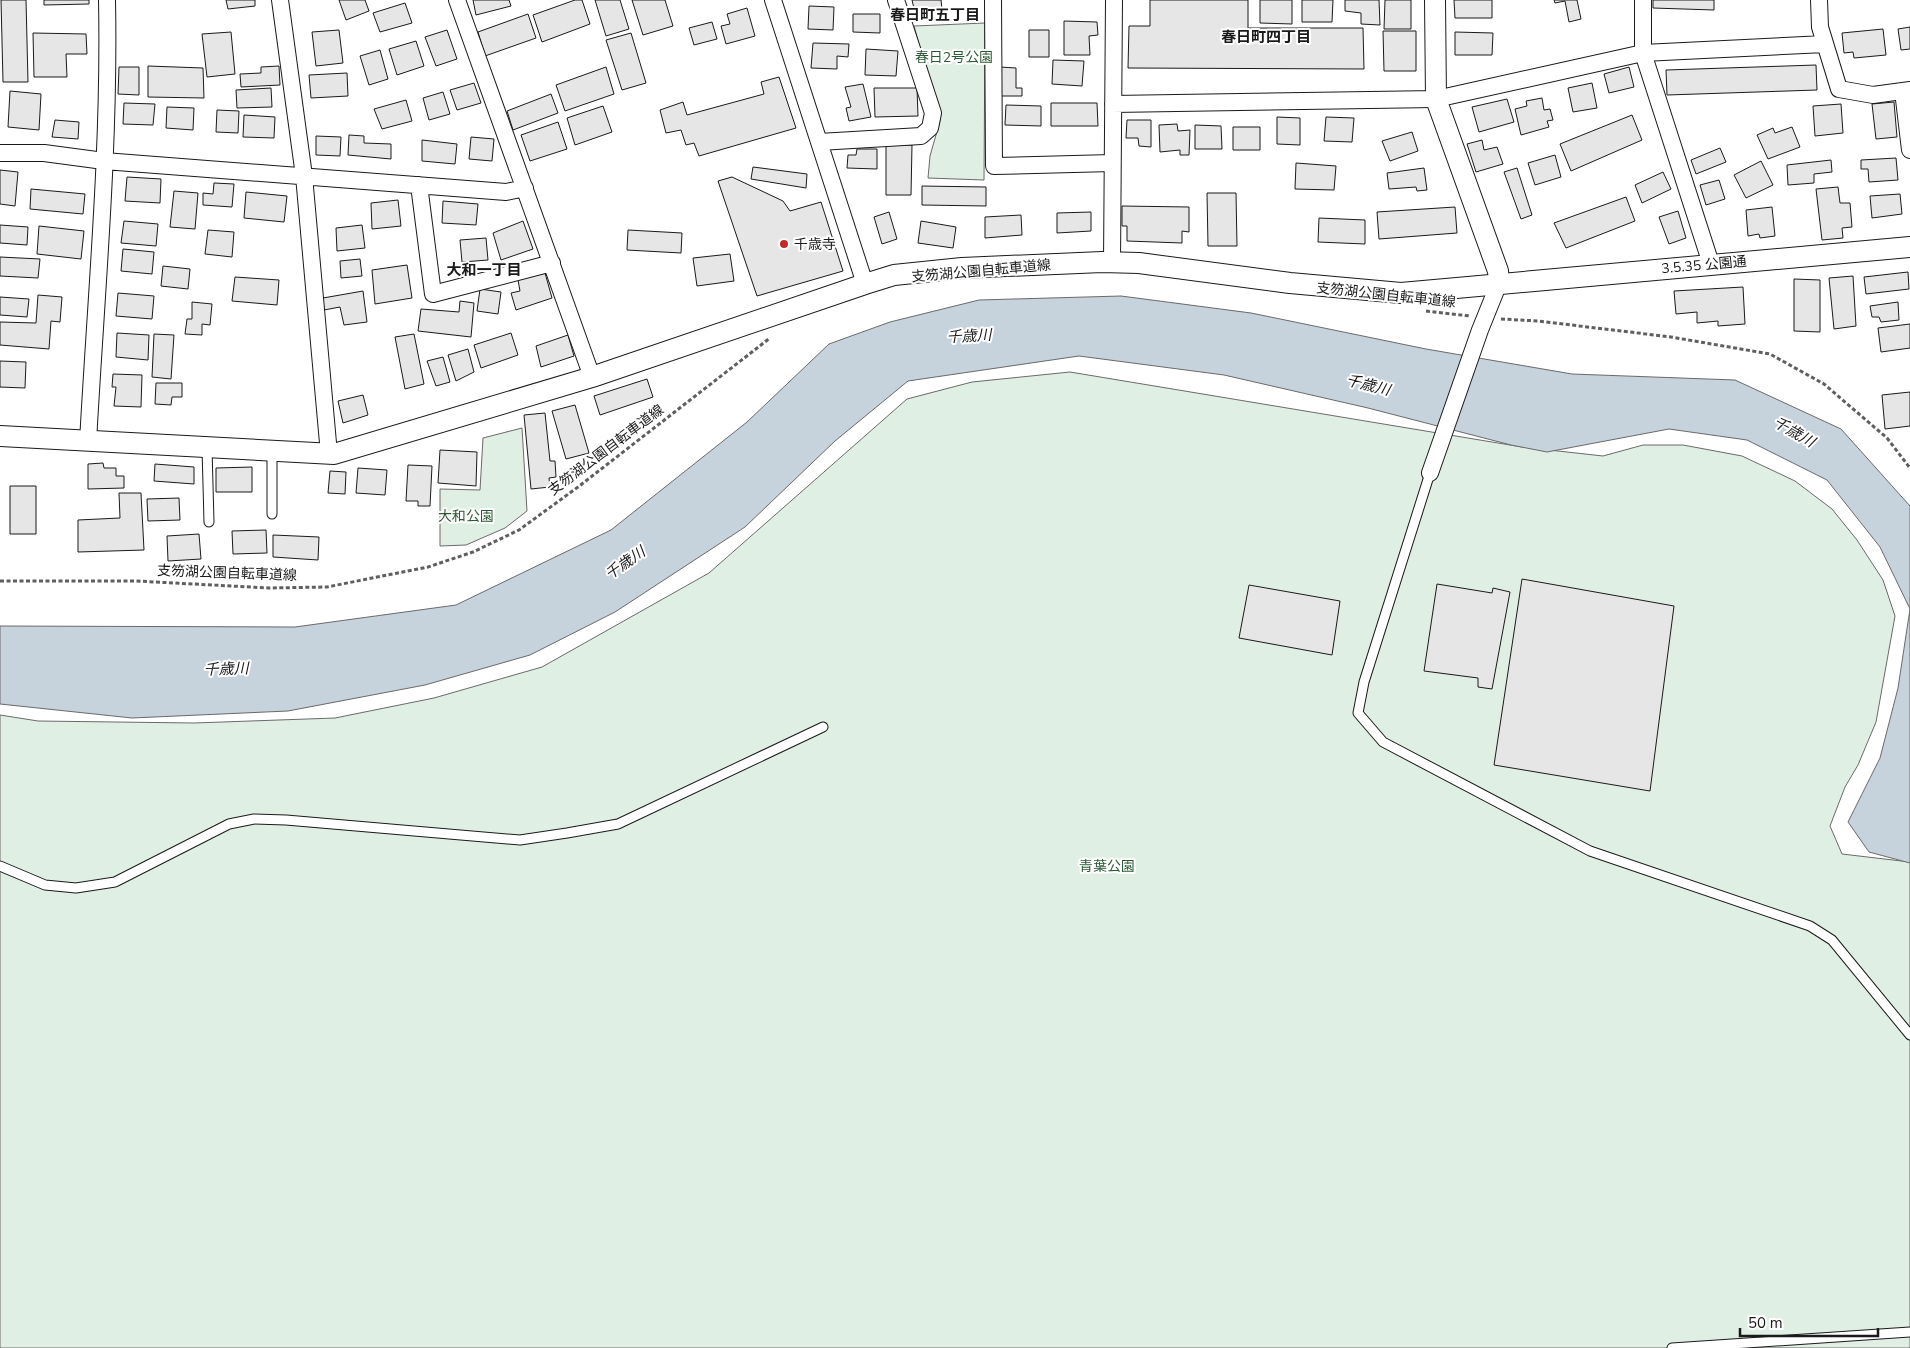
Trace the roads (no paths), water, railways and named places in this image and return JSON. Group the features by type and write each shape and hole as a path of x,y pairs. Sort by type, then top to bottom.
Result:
{"street":[{"path":"88,442 104,161 108,60 106,0"},
{"path":"280,0 304,176 329,454"},
{"path":"457,0 592,376"},
{"path":"773,0 864,284"},
{"path":"819,142 921,136 930,128 933,113 896,0"},
{"path":"993,0 994,166 1112,163"},
{"path":"1112,262 1114,0"},
{"path":"1430,473 1482,324 1499,284 1498,271 1436,99 1435,0"},
{"path":"1643,0 1643,53 1711,264"},
{"path":"1819,0 1820,27 1839,89 1873,95 1906,91 1910,150"},
{"path":"1113,104 1436,99 1643,53 1825,44"},
{"path":"0,153 44,153 104,161 506,192 525,188"},
{"path":"419,185 433,294 552,263"},
{"name":"3.5.35 公園通","path":"0,436 334,454 592,376 894,275 962,268 1112,262 1139,263 1290,283 1400,293 1910,247"}],"lane":[{"path":"207,448 209,522"},
{"path":"272,451 272,514"},
{"path":"1430,473 1364,682 1358,713 1383,742 1590,851 1810,926 1832,940 1910,1035"},
{"path":"0,866 45,885 76,888 115,882 229,824 254,819 520,840 567,833 618,824 823,727"},
{"path":"1672,1348 1910,1332"}],"water":[{"name":"千歳川","path":"1121,296 1251,313 1426,349 1572,374 1735,380 1841,429 1910,506 1910,609 1880,547 1827,480 1747,440 1669,429 1547,452 1511,445 1368,408 1224,375 1079,356 908,381 835,441 745,527 615,612 530,655 425,685 288,711 132,718 0,704 0,626 295,627 456,605 611,530 747,422 829,344 890,322 979,300"},
{"path":"1910,609 1910,863 1869,852 1848,822 1880,758 1898,688"}],"place":[{"name":"千歳寺","path":"784,244"}],"district":[{"name":"春日町五丁目","path":"935,15"},
{"name":"春日町四丁目","path":"1266,37"},
{"name":"大和一丁目","path":"484,270"}],"park label":[{"name":"春日2号公園","path":"954,57"},
{"name":"大和公園","path":"466,516"},
{"name":"青葉公園","path":"1107,866"}]}
